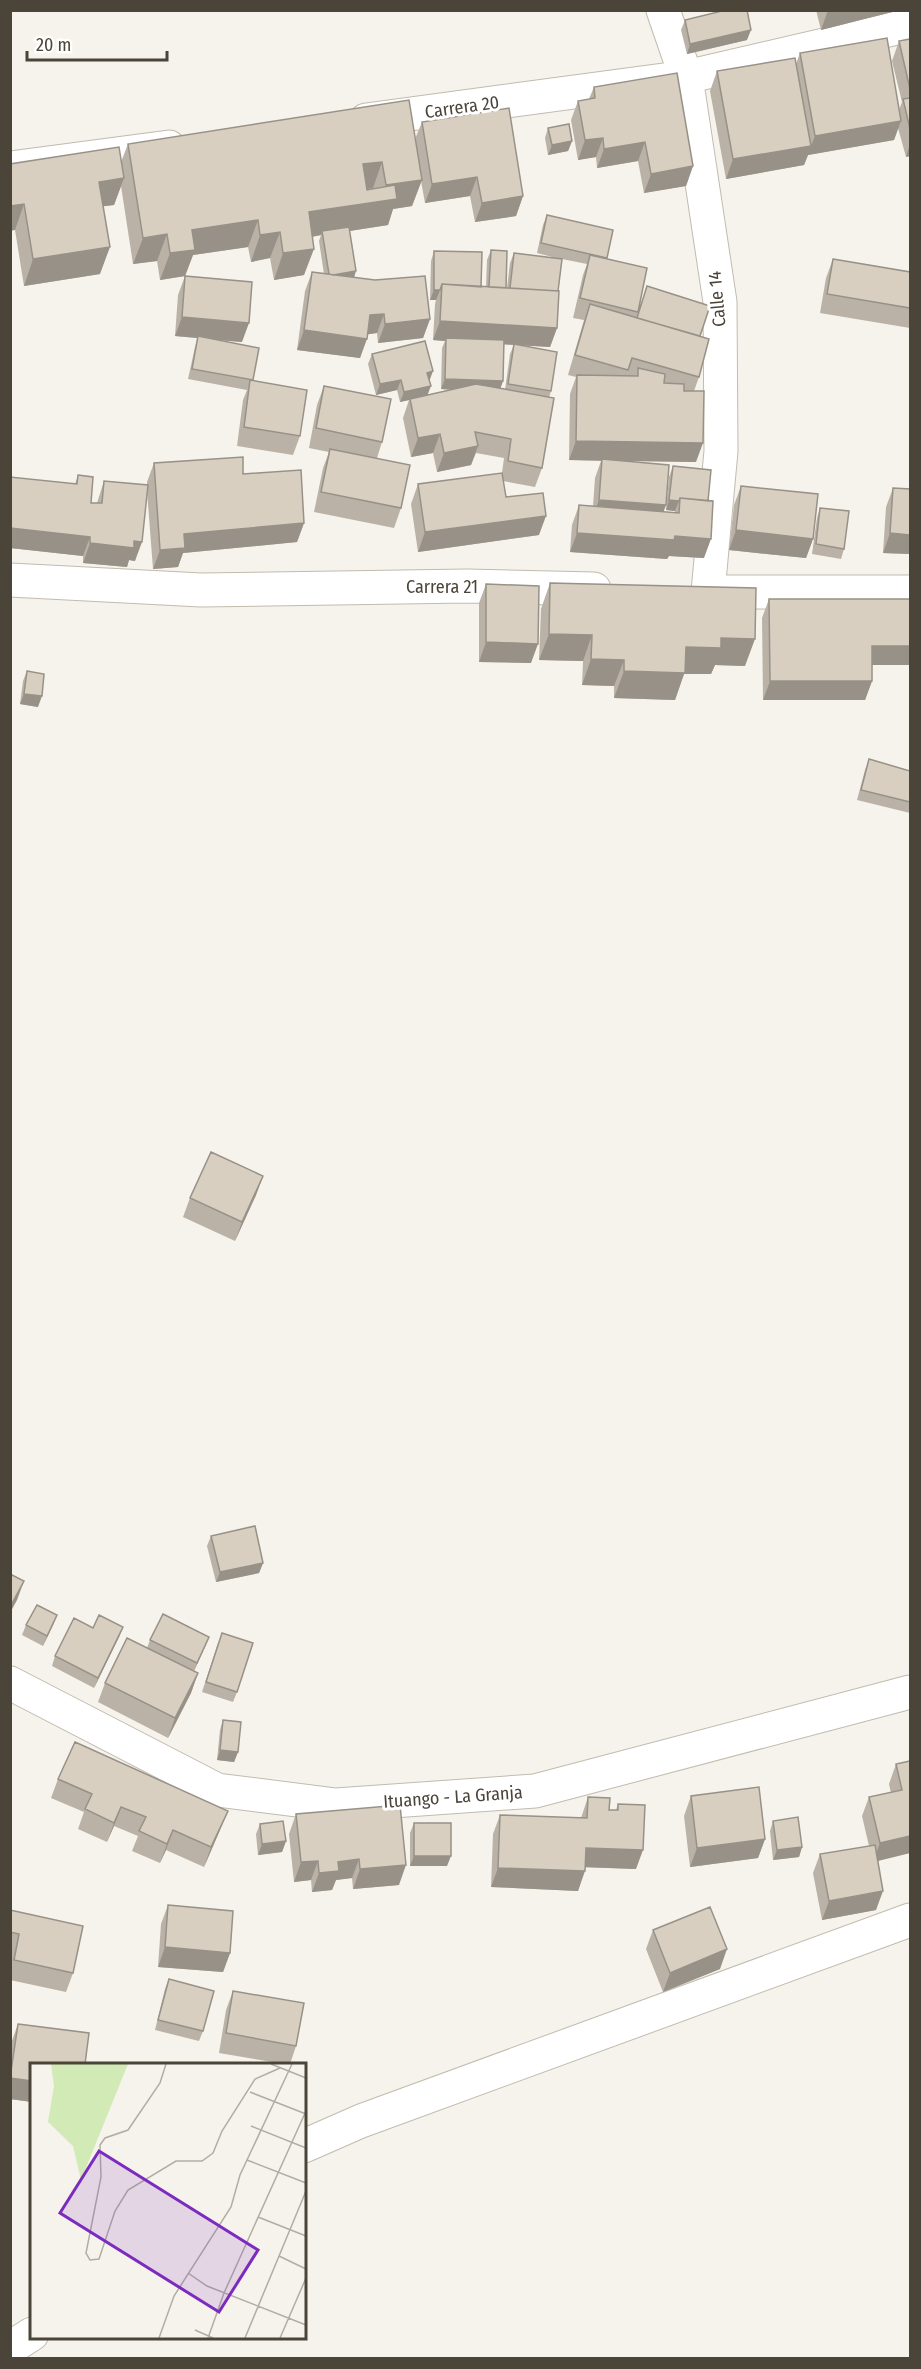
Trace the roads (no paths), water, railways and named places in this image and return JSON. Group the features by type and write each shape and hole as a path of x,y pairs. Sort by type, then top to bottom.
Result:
{"street":[{"name":"Calle 14","path":"663,10 686,77 720,302 721,451 708,592"},
{"name":"Carrera 20","path":"342,123 686,77 910,25"},
{"path":"10,168 200,142"},
{"name":"Carrera 21","path":"10,580 201,591 467,586 628,590"},
{"path":"674,591 910,592"},
{"name":"Ituango - La Granja","path":"10,1683 217,1790 336,1805 535,1791 910,1692"},
{"path":"306,2145 361,2121 910,1920"},
{"path":"10,2348 30,2335"}]}
